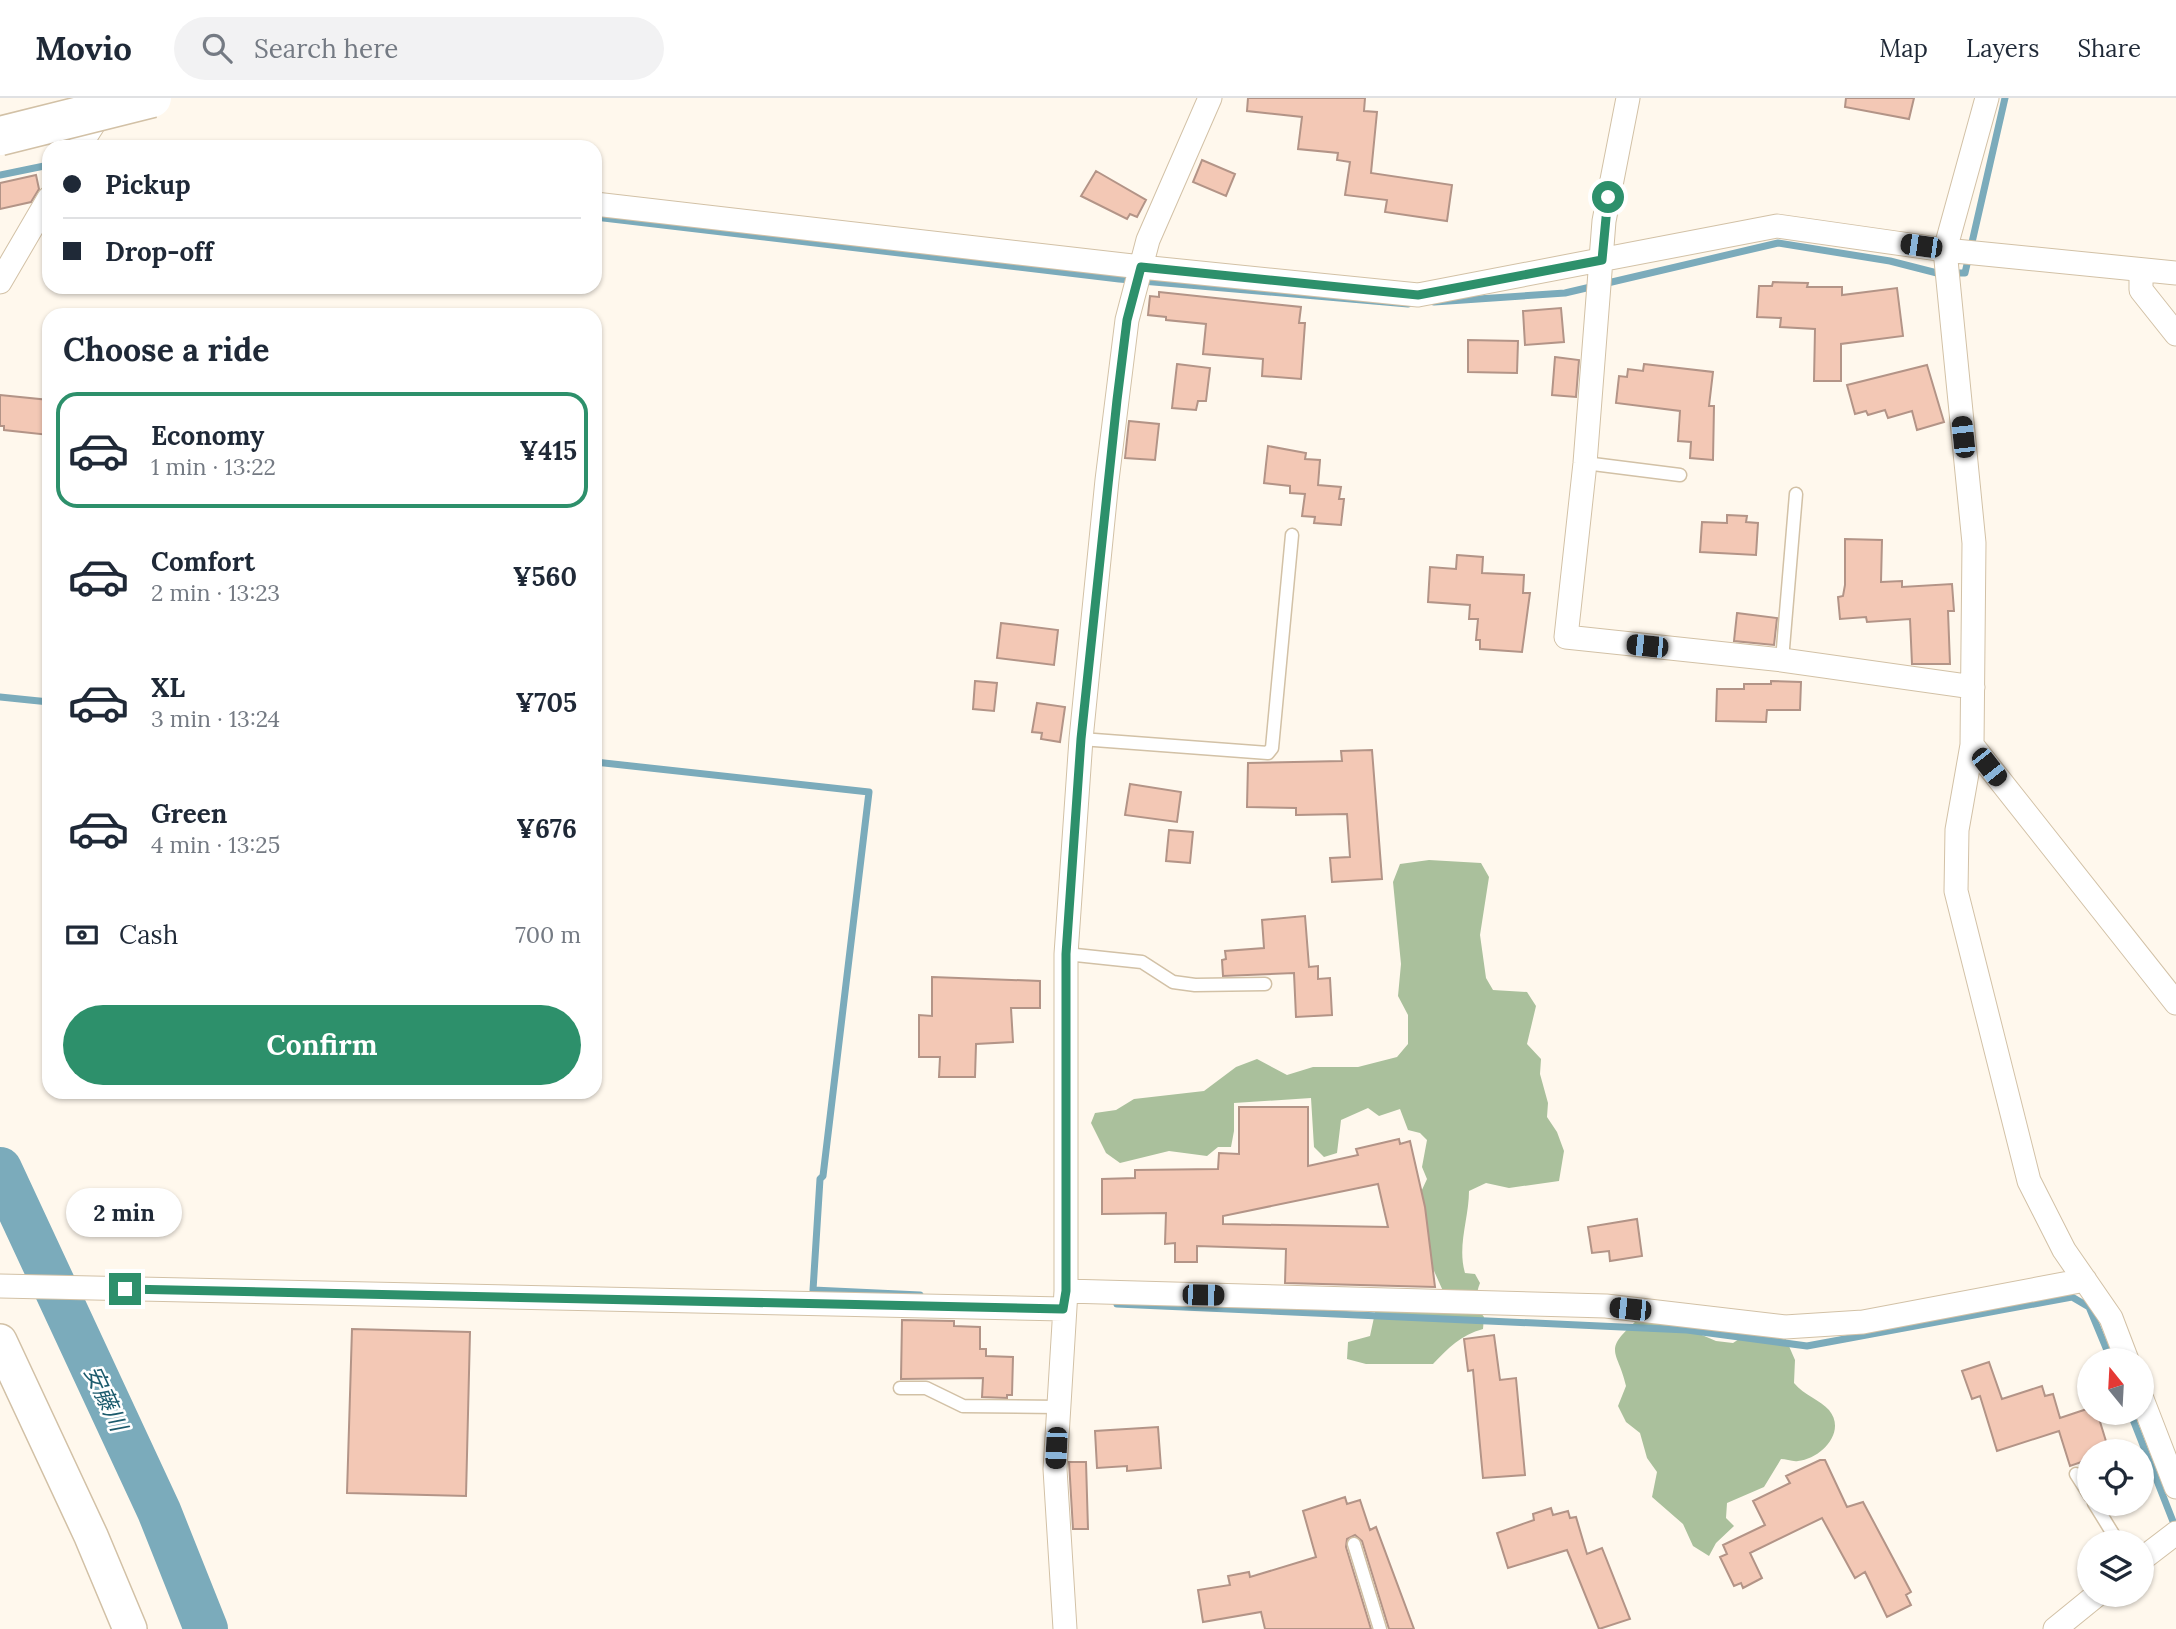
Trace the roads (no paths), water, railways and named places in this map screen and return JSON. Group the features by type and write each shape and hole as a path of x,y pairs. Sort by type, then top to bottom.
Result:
{"highway":[{"path":"0,136 152,98"}],"street":[{"path":"89,140 110,98"},
{"path":"1065,1629 1055,1469 1064,1300 1066,954 1081,739 1127,320 1148,240 1210,98"},
{"path":"1628,98 1604,222 1585,463 1566,637 1782,660 1973,687"},
{"path":"1987,98 1945,250 1974,543 1972,746 1957,831 1956,891 2029,1181 2064,1250 2111,1318 2122,1348"},
{"path":"602,205 1141,267 1418,295 1777,226 1945,250 2176,273"},
{"path":"0,282 42,210"},
{"path":"2141,270 2141,290 2176,334"},
{"path":"1972,746 2176,1003"},
{"path":"0,1286 1606,1306 1785,1327 1863,1322 2085,1280"},
{"path":"0,1341 91,1536 130,1629"},
{"path":"2152,1425 2176,1488"},
{"path":"2154,1550 2176,1533"},
{"path":"2055,1629 2082,1607"}],"lane":[{"path":"1585,463 1680,475"},
{"path":"1782,660 1796,494"},
{"path":"1081,739 1268,753 1272,748 1292,535"},
{"path":"1066,954 1142,962 1173,982 1195,985 1265,984"},
{"path":"900,1388 926,1388 963,1406 1059,1407"},
{"path":"1354,1544 1380,1629"}],"waterway":[{"path":"1434,302 1565,293 1778,243 1890,261 1937,273 1965,273 2005,98"},
{"path":"0,175 42,166"},
{"path":"602,218 1119,279 1408,304"},
{"path":"0,697 42,701"},
{"path":"602,763 869,792 823,1176 820,1179 813,1290 920,1295"},
{"name":"安藤川","path":"0,1169 159,1511 206,1629"},
{"path":"1117,1304 1687,1330 1807,1346 2072,1297 2089,1307 2106,1348"},
{"path":"2135,1425 2176,1529"}]}
